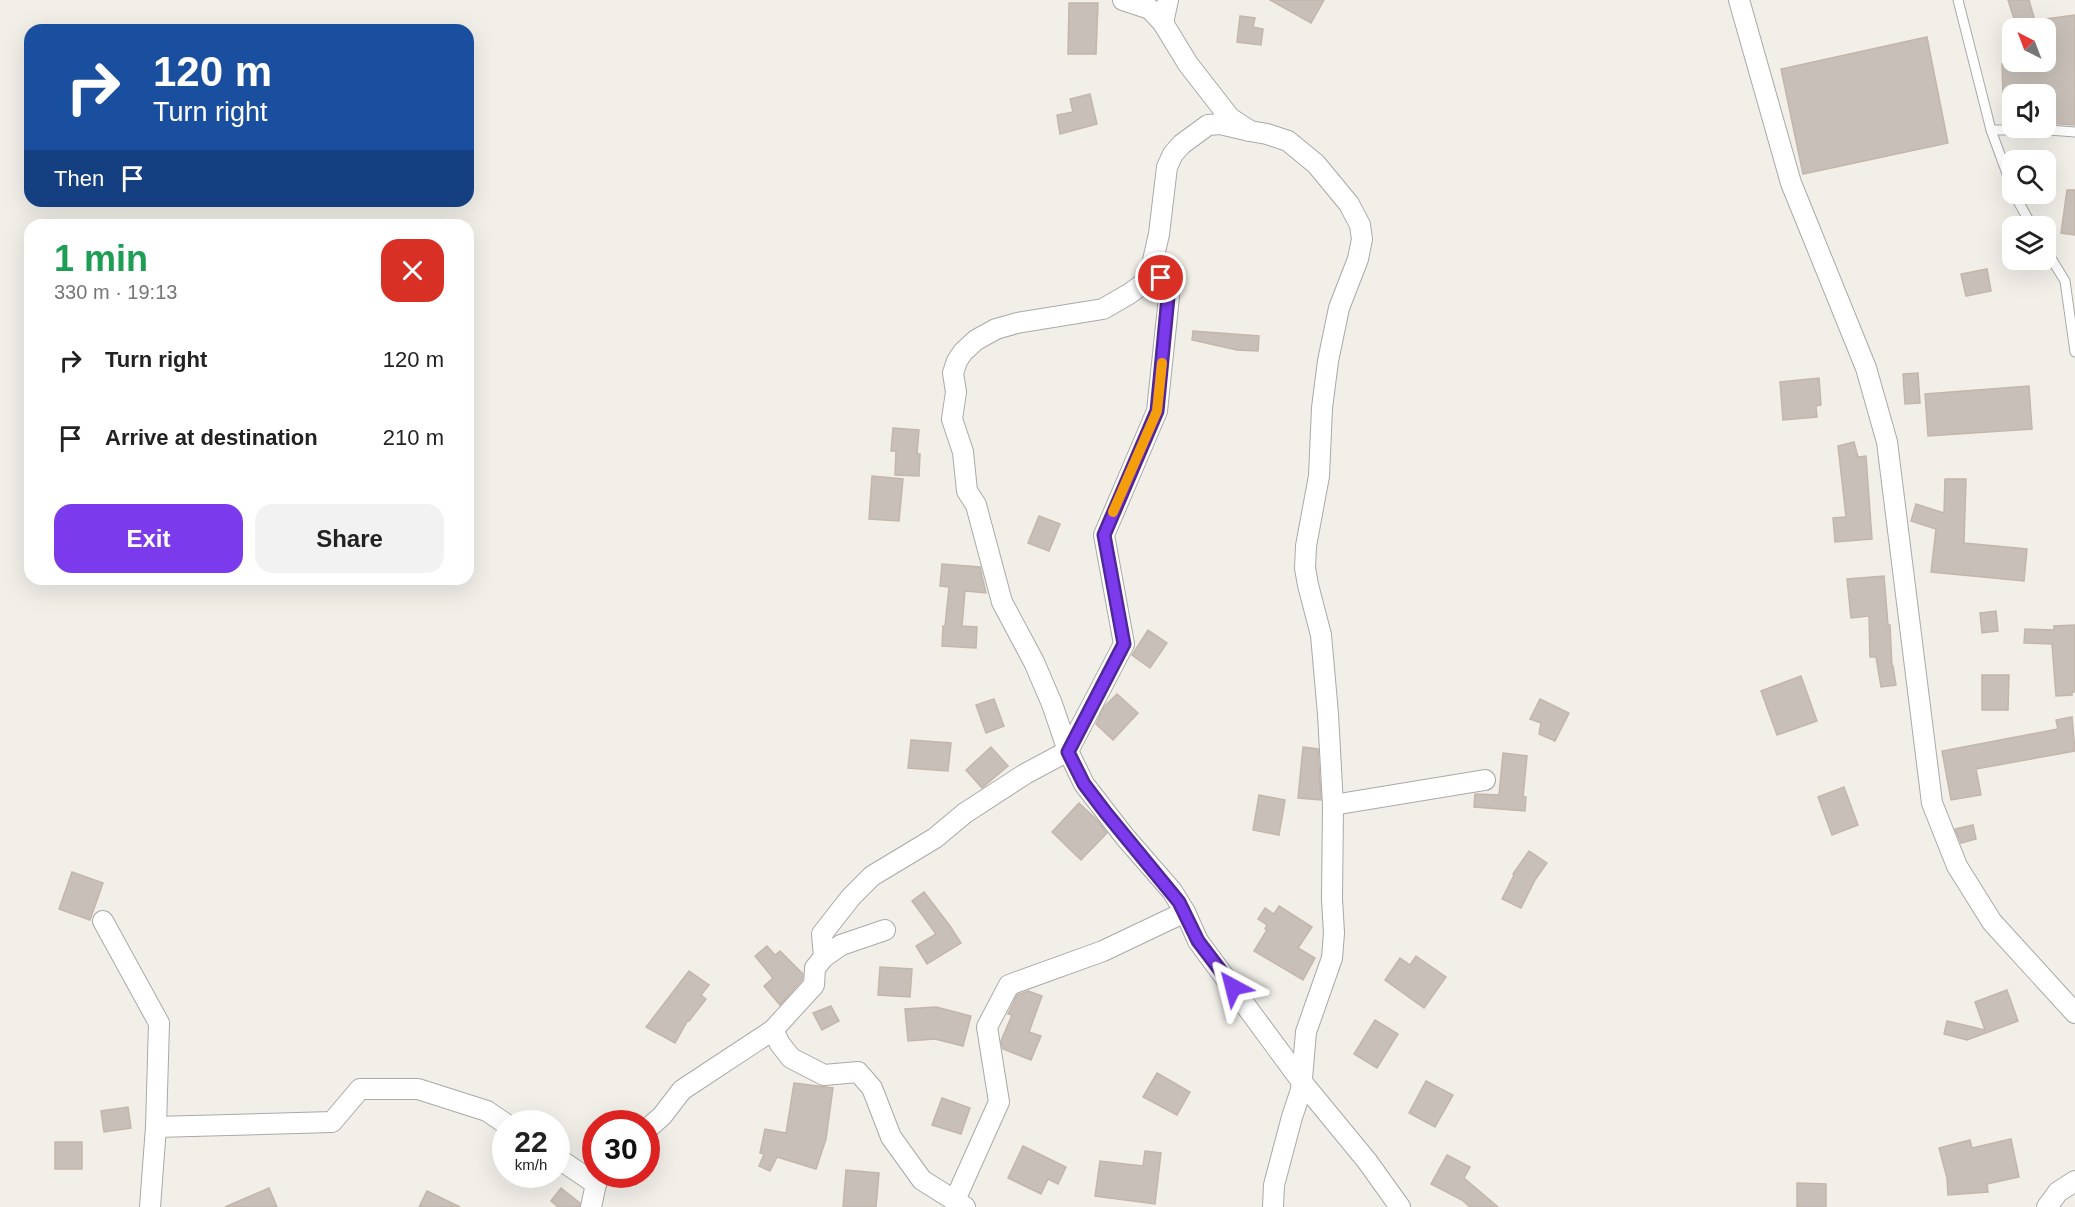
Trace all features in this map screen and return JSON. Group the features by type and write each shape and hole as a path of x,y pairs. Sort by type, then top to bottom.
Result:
{"street":[{"path":"1163,23 1168,0"},
{"path":"1739,0 1791,183 1866,368 1887,442 1932,803 1957,866 1992,922 2075,1013"},
{"path":"1114,1 1150,9 1163,23 1188,64 1218,104 1230,118 1250,131"},
{"path":"1273,1207 1274,1185 1302,1082 1306,1032 1332,958 1334,933 1333,805 1328,714 1321,635 1305,568 1306,546 1319,476 1322,408 1328,361 1339,308 1358,259 1362,239 1360,225 1349,204 1316,164 1297,147 1288,141 1267,134 1220,124 1208,125 1182,144 1173,154 1167,167 1154,258 1144,283 1103,309 996,328 976,340 957,360 953,373 956,392 952,419 963,452 967,491 976,506 1002,602 1034,662 1052,704 1068,752 1084,784 1172,891 1185,912 1198,941 1302,1082 1367,1161 1400,1207"},
{"path":"824,957 822,934 851,897 872,876 935,838 957,819 1015,780 1068,752 1124,644 1104,535 1157,411 1168,297 1154,258"},
{"path":"1333,805 1485,780"},
{"path":"773,1030 791,1058 824,1074 858,1072 872,1088 891,1137 922,1180 960,1204 999,1102 987,1028 1009,985 1102,951 1185,912"},
{"path":"103,921 159,1023 156,1127 150,1207"},
{"path":"660,1118 682,1090 773,1030 814,985 814,968 824,957 842,945 885,930"},
{"path":"156,1127 332,1122 360,1089 418,1089 492,1114"},
{"path":"2047,1207 2058,1192 2075,1181"},
{"path":"591,1207 596,1188"}],"lane":[{"path":"1958,0 1991,130 2002,160"},
{"path":"1991,130 2075,132"},
{"path":"2056,262 2070,280 2075,352"}],"building":[{"path":"1270,0 1324,0 1311,23"},
{"path":"2008,0 2029,0 2034,18 2014,18"},
{"path":"1069,3 1098,3 1096,54 1068,54"},
{"path":"2075,15 2075,125 2056,124 2056,84 2003,84 2002,72 2056,72 2056,18 2053,18"},
{"path":"1240,16 1255,18 1253,27 1263,29 1261,45 1237,42"},
{"path":"1927,37 1948,143 1803,174 1781,69"},
{"path":"1090,94 1097,124 1060,134 1057,115 1073,112 1070,99"},
{"path":"2067,190 2075,190 2075,235 2061,233"},
{"path":"1987,269 1991,291 1966,296 1961,274"},
{"path":"1193,331 1259,336 1258,351 1237,350 1192,340"},
{"path":"1918,373 1920,403 1905,404 1903,374"},
{"path":"1819,378 1821,405 1816,406 1817,417 1783,420 1780,382"},
{"path":"2029,386 2032,429 1928,436 1925,394"},
{"path":"893,428 919,430 917,454 920,454 919,476 895,475 896,451 891,451"},
{"path":"1854,442 1858,457 1866,456 1872,539 1835,542 1833,518 1846,517 1838,446"},
{"path":"872,476 903,479 899,521 869,519"},
{"path":"1945,479 1966,479 1964,543 2027,549 2024,581 1931,572 1936,529 1911,521 1916,504 1944,513"},
{"path":"1039,516 1060,524 1049,551 1028,543"},
{"path":"942,564 980,567 986,593 965,591 962,626 977,627 976,648 942,646 949,587 940,586"},
{"path":"1884,576 1892,667 1896,685 1881,687 1876,657 1870,657 1869,616 1851,618 1847,579"},
{"path":"1996,611 1998,631 1982,633 1980,613"},
{"path":"2075,625 2075,692 2072,692 2072,695 2056,696 2052,644 2024,643 2025,629 2054,630 2054,626"},
{"path":"1148,630 1167,643 1150,668 1132,655"},
{"path":"1982,675 2009,675 2008,710 1982,710"},
{"path":"1801,676 1817,721 1777,735 1761,691"},
{"path":"1117,694 1138,713 1113,740 1096,724 1104,707"},
{"path":"994,699 1004,726 986,733 976,705"},
{"path":"1540,699 1569,713 1555,741 1539,734 1541,723 1530,719"},
{"path":"2072,717 2075,751 1976,769 1981,795 1951,800 1942,751 2058,729 2056,720"},
{"path":"911,740 951,743 948,771 908,768"},
{"path":"991,747 1008,766 982,788 966,770"},
{"path":"1303,747 1318,749 1321,800 1298,798"},
{"path":"1503,753 1527,756 1523,797 1526,797 1525,811 1474,807 1475,794 1499,795"},
{"path":"1844,787 1858,825 1832,835 1818,797"},
{"path":"1259,795 1285,800 1279,835 1253,830"},
{"path":"1079,803 1107,833 1081,860 1052,832"},
{"path":"1973,825 1976,839 1961,843 1955,829"},
{"path":"1529,851 1547,863 1535,880 1521,908 1502,899 1513,874"},
{"path":"72,872 103,883 90,920 59,909"},
{"path":"924,892 961,943 927,964 916,946 936,934 912,901"},
{"path":"1279,906 1312,927 1298,948 1315,958 1303,980 1254,951 1267,930 1265,929 1267,925 1258,919 1265,908 1274,914"},
{"path":"767,946 775,955 780,951 803,974 802,980 780,1005 764,986 773,978 755,956"},
{"path":"1416,956 1446,977 1424,1008 1385,980 1400,958 1410,965"},
{"path":"880,967 912,969 910,997 878,995"},
{"path":"689,971 709,985 701,995 706,999 688,1020 675,1043 646,1027"},
{"path":"2007,990 2018,1021 1967,1040 1944,1034 1947,1021 1985,1030 1975,1002"},
{"path":"1028,991 1042,996 1029,1032 1041,1036 1031,1060 1003,1049 1001,1041 1012,1015 1008,1014 1017,995"},
{"path":"831,1006 839,1021 822,1030 813,1013"},
{"path":"936,1007 971,1016 963,1046 935,1039 908,1041 905,1009"},
{"path":"1375,1020 1398,1034 1377,1068 1354,1054"},
{"path":"1157,1073 1190,1092 1177,1115 1143,1097"},
{"path":"1426,1081 1453,1095 1435,1127 1409,1113"},
{"path":"794,1083 833,1088 826,1139 816,1169 777,1157 770,1171 759,1166 764,1154 760,1153 765,1129 786,1133"},
{"path":"942,1098 970,1108 961,1134 932,1125"},
{"path":"128,1107 131,1128 104,1132 101,1111"},
{"path":"2011,1139 2019,1177 1987,1184 1988,1192 1948,1195 1947,1178 1939,1148 1970,1140 1972,1148"},
{"path":"55,1142 82,1142 82,1169 55,1169"},
{"path":"1023,1146 1066,1167 1058,1184 1048,1179 1041,1194 1008,1178"},
{"path":"1145,1151 1161,1153 1155,1204 1095,1196 1100,1161 1143,1166"},
{"path":"1447,1155 1470,1167 1464,1178 1498,1207 1470,1207 1462,1200 1431,1184"},
{"path":"846,1170 879,1173 876,1207 843,1207"},
{"path":"1797,1183 1826,1184 1826,1207 1797,1207"},
{"path":"269,1188 277,1207 225,1207"},
{"path":"561,1188 580,1203 579,1207 558,1207 551,1201"},
{"path":"427,1191 460,1207 419,1207"}],"slow traffic":[{"path":"1113,512 1157,411 1162,363"}],"route":[{"path":"1161,278 1168,297 1157,411 1104,535 1124,644 1068,752 1084,784 1125,837 1172,891 1185,912 1198,941 1233,987"}]}
